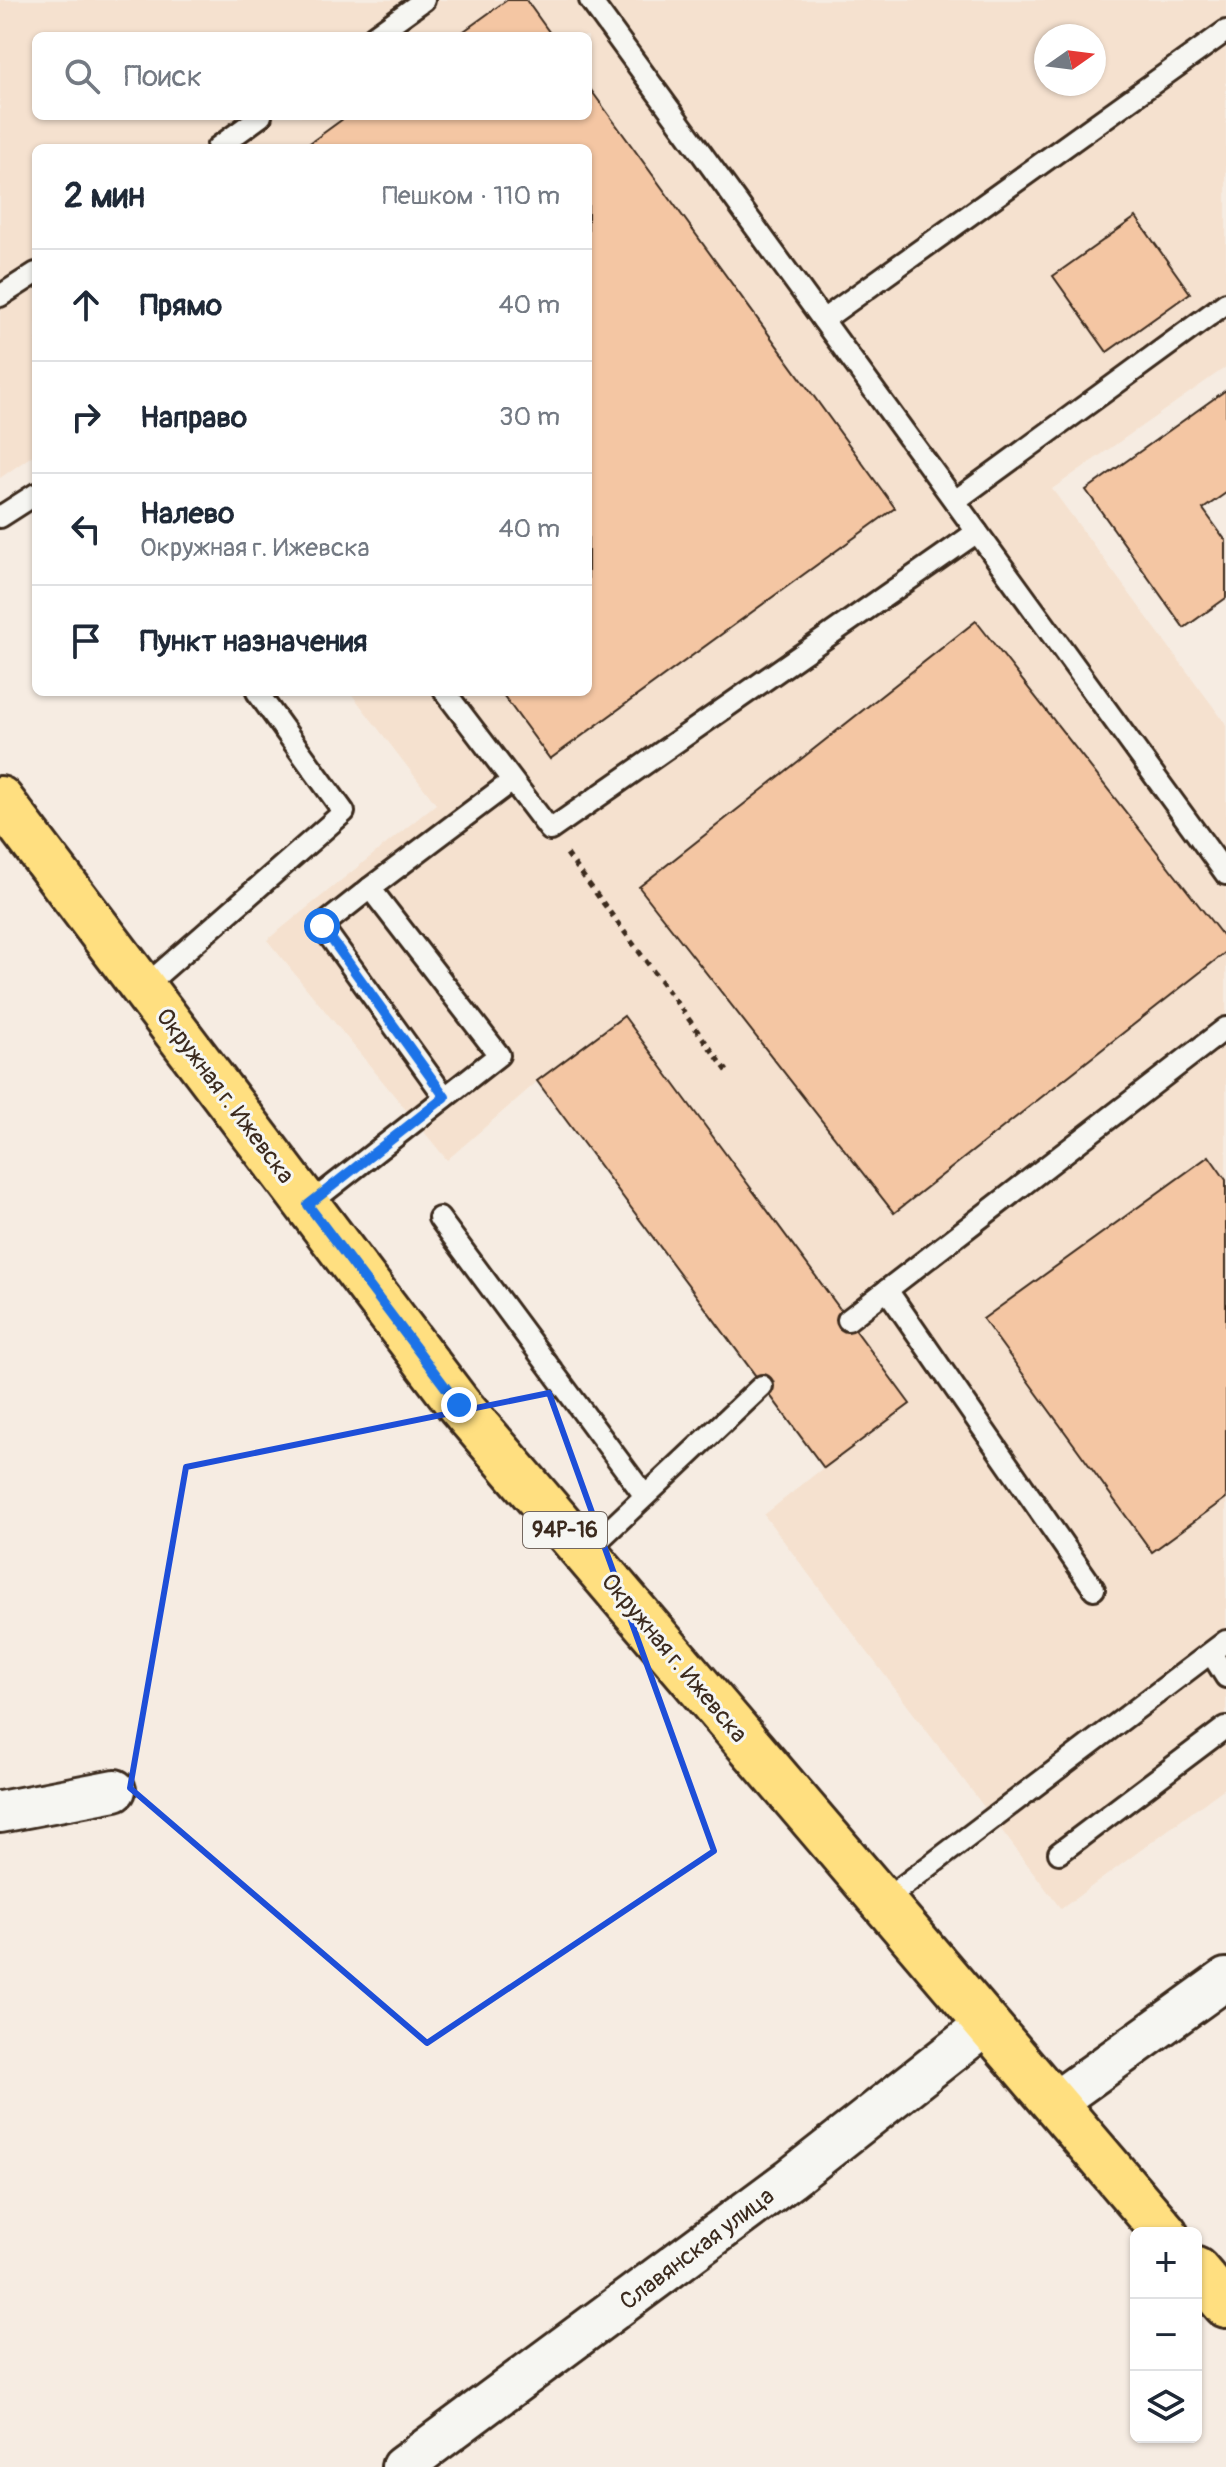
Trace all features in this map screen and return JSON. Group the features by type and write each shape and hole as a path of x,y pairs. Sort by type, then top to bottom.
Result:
{"main road":[{"name":"Окружная г. Ижевска","path":"0,799 459,1405 1160,2227"},
{"path":"1202,2277 1226,2305"}],"street":[{"path":"0,1812 115,1790"},
{"path":"1054,2103 1226,1979"},
{"name":"Славянская улица","path":"402,2467 790,2179 987,2024"}],"lane":[{"path":"380,32 424,0"},
{"path":"590,0 1226,874"},
{"path":"823,320 1226,31"},
{"path":"222,144 256,120"},
{"path":"0,296 32,276"},
{"path":"955,501 1226,303"},
{"path":"0,517 32,497"},
{"path":"448,696 550,830 977,532"},
{"path":"143,988 344,812 260,696"},
{"path":"445,1097 322,926 512,781"},
{"path":"308,1205 499,1055 370,888"},
{"path":"848,1320 1226,1028"},
{"path":"439,1218 645,1496"},
{"path":"887,1290 1094,1589"},
{"path":"585,1553 762,1386"},
{"path":"882,1902 1218,1647 1226,1677"},
{"path":"1059,1853 1226,1727"}],"path":[{"path":"550,830 727,1071"}],"highlighted area":[{"path":"549,1393 714,1851 427,2043 130,1788 186,1467"}],"shaded area":[{"path":"0,0 1226,0 1226,367 1052,489 1226,724 1226,1787 1061,1909 764,1515 823,1468 538,1081 447,1160 267,940 436,804 353,696 592,696 592,144 32,144 32,456 0,478"}],"building":[{"path":"507,0 526,0 549,32 463,32"},
{"path":"592,91 895,508 550,759 504,696 592,696 592,144 308,144 342,120 592,120"},
{"path":"1136,217 1190,293 1107,352 1053,276"},
{"path":"1226,390 1226,493 1203,509 1226,541 1226,598 1184,628 1086,490"},
{"path":"976,621 1226,940 1226,952 894,1213 639,887"},
{"path":"624,1016 910,1404 824,1468 537,1081"},
{"path":"1209,1156 1226,1180 1226,1498 1152,1552 983,1319"}],"route":[{"path":"322,926 445,1097 308,1205 459,1405"}]}
